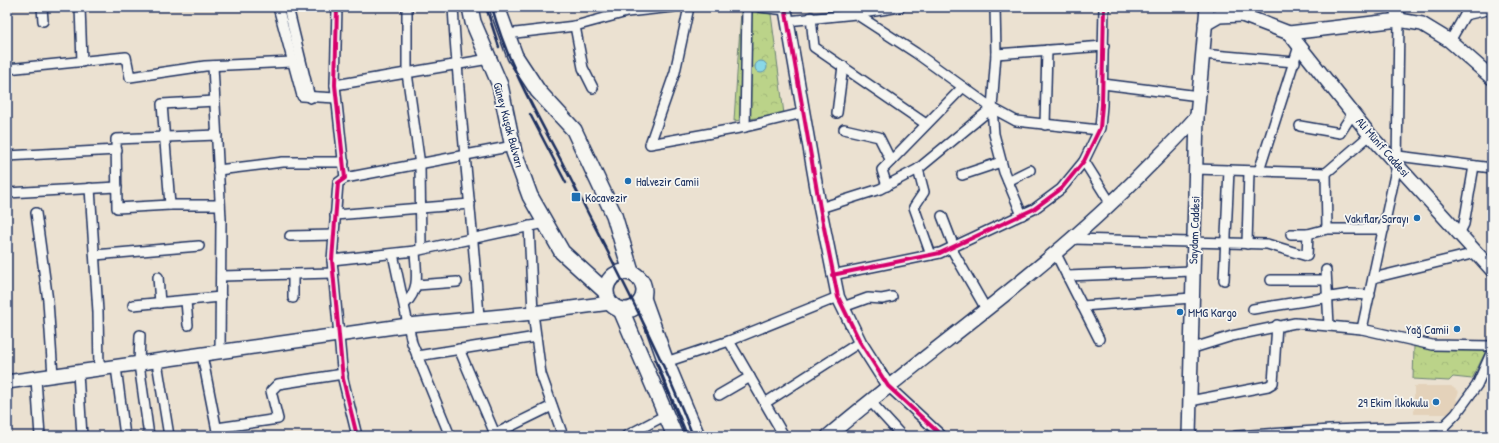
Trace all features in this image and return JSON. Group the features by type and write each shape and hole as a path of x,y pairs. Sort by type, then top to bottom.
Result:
{"main road":[{"name":"Güney Kuşak Bulvarı","path":"470,7 473,22 500,85 513,146 530,196 562,252 612,301 675,436"},
{"path":"497,7 515,56 538,91 574,130 614,215 631,272"},
{"name":"Saydam Caddesi","path":"1189,436 1197,116 1207,7"},
{"path":"1205,24 1219,16 1237,11 1289,33 1397,13 1422,24 1450,41 1492,78"},
{"name":"Ali Münif Caddesi","path":"1289,33 1370,135 1398,160 1459,234 1476,253 1490,264"},
{"path":"828,436 888,386 1056,254 1111,204 1197,116"},
{"path":"612,301 606,285 614,275 625,271 637,275 644,286 643,298 666,362 697,436"},
{"path":"7,382 158,362 408,325 533,313 612,301 634,308 643,298"}],"street":[{"path":"42,7 43,21"},
{"path":"80,7 82,62"},
{"path":"278,7 302,96 310,98 336,98"},
{"path":"288,7 310,98"},
{"path":"337,7 334,85 345,178"},
{"path":"405,304 413,296 417,286 421,207 420,165 407,73 407,7"},
{"path":"453,7 456,64 464,155 474,237 479,317"},
{"path":"506,34 575,26 627,12 673,7"},
{"path":"689,7 674,72 650,144 745,127 803,113"},
{"path":"745,127 748,7"},
{"path":"760,7 811,18 856,14 900,7"},
{"path":"995,7 996,54 992,108 994,134 1001,162 1022,215"},
{"path":"832,275 931,255 952,248 1034,209 1061,189 1084,161 1099,130 1103,84 1104,7"},
{"path":"1450,41 1466,11 1492,9"},
{"path":"786,13 832,275 840,302 860,342 888,386 942,436"},
{"path":"1362,329 1398,160 1397,13"},
{"path":"856,14 916,53 992,108 1016,121 1099,130"},
{"path":"811,18 814,47 926,124"},
{"path":"575,26 583,68 593,88"},
{"path":"996,54 1104,46"},
{"path":"1259,171 1299,46"},
{"path":"1045,125 1047,50"},
{"path":"1202,54 1295,62"},
{"path":"7,69 126,57 130,77 213,66 292,62"},
{"path":"334,85 488,59"},
{"path":"213,66 220,205 220,352"},
{"path":"837,113 843,66"},
{"path":"1103,84 1199,96"},
{"path":"887,186 882,170 963,87"},
{"path":"170,205 162,104 215,101"},
{"path":"820,208 887,186 918,169 992,108"},
{"path":"1300,126 1340,133 1353,113"},
{"path":"844,129 879,138 891,161"},
{"path":"217,135 116,139 117,187 118,208 170,205 220,205"},
{"path":"1195,169 1326,174 1370,135"},
{"path":"357,436 342,374 332,260 338,183 345,178 420,165 513,146"},
{"path":"7,156 117,150"},
{"path":"1398,160 1492,168"},
{"path":"1084,161 1111,204"},
{"path":"218,170 283,162 344,162"},
{"path":"962,175 1001,162"},
{"path":"1459,234 1464,224 1474,166"},
{"path":"918,169 924,192 914,207 931,255"},
{"path":"1008,181 1030,170"},
{"path":"1224,280 1229,170"},
{"path":"1247,244 1249,171"},
{"path":"1326,174 1327,228"},
{"path":"7,193 117,187"},
{"path":"90,188 95,255 99,370"},
{"path":"336,215 470,204"},
{"path":"36,213 48,301 53,376"},
{"path":"942,216 952,248 986,310"},
{"path":"332,260 418,250 545,223"},
{"path":"528,226 533,313 541,374 563,436"},
{"path":"1292,234 1308,234 1327,228 1384,229"},
{"path":"1072,239 1267,244 1307,256 1308,234"},
{"path":"290,236 334,235"},
{"path":"95,255 198,246"},
{"path":"1373,278 1476,253"},
{"path":"393,254 416,356 450,436"},
{"path":"1056,254 1099,339"},
{"path":"1326,270 1329,325"},
{"path":"1067,276 1192,271"},
{"path":"221,276 333,273"},
{"path":"293,274 294,298"},
{"path":"158,277 160,303"},
{"path":"1271,280 1326,280"},
{"path":"417,286 458,282"},
{"path":"1253,309 1350,294 1370,295"},
{"path":"134,305 221,297"},
{"path":"666,362 840,302 868,298 882,299 892,297"},
{"path":"1082,306 1192,298"},
{"path":"186,300 188,325"},
{"path":"1190,349 1232,336 1277,325 1295,323 1362,329 1432,345 1492,346"},
{"path":"1190,401 1268,386 1273,383 1277,325"},
{"path":"140,335 139,364 149,436"},
{"path":"416,356 536,337"},
{"path":"729,341 784,436"},
{"path":"765,403 860,342"},
{"path":"458,349 493,435 552,406"},
{"path":"1442,436 1444,426 1456,414 1476,385 1492,351"},
{"path":"202,355 218,432 278,419 271,391 278,384 342,374"},
{"path":"158,362 169,436"},
{"path":"116,367 124,436"},
{"path":"78,372 82,436"},
{"path":"719,395 750,377"},
{"path":"36,379 40,436"},
{"path":"870,401 902,436"},
{"path":"626,436 666,415"},
{"path":"1236,436 1358,432 1444,426"}],"shaded area":[{"name":"29 Ekim İlkokulu","path":"1414,386 1451,386 1459,392 1456,399 1461,404 1455,414 1414,414"}],"green space":[{"path":"741,11 771,14 784,114 734,121"},
{"path":"1414,346 1488,347 1472,379 1453,377 1449,381 1413,379"}],"water":[{"path":"763,61 766,62 766,72 759,73 756,72 755,65 756,62"}],"railway":[{"path":"486,7 499,47"},
{"path":"492,7 498,28 514,68 632,300 664,367 693,436"},
{"path":"530,114 566,183"},
{"path":"655,360 686,436"}],"cycle path":[{"path":"337,7 335,85 345,178 338,183 332,260 343,379 357,436"},
{"path":"785,7 820,208 838,297 860,342 888,386 942,436"},
{"path":"832,275 940,253 1034,209 1061,189 1084,161 1100,128 1102,105 1104,7"}],"place":[{"name":"Halvezir Camii","path":"628,181"},
{"name":"Kocavezir","path":"576,197"},
{"name":"Vakıflar Sarayı","path":"1417,218"},
{"name":"MMG Kargo","path":"1180,312"},
{"name":"Yağ Camii","path":"1457,329"},
{"name":"29 Ekim İlkokulu","path":"1436,402"}]}
